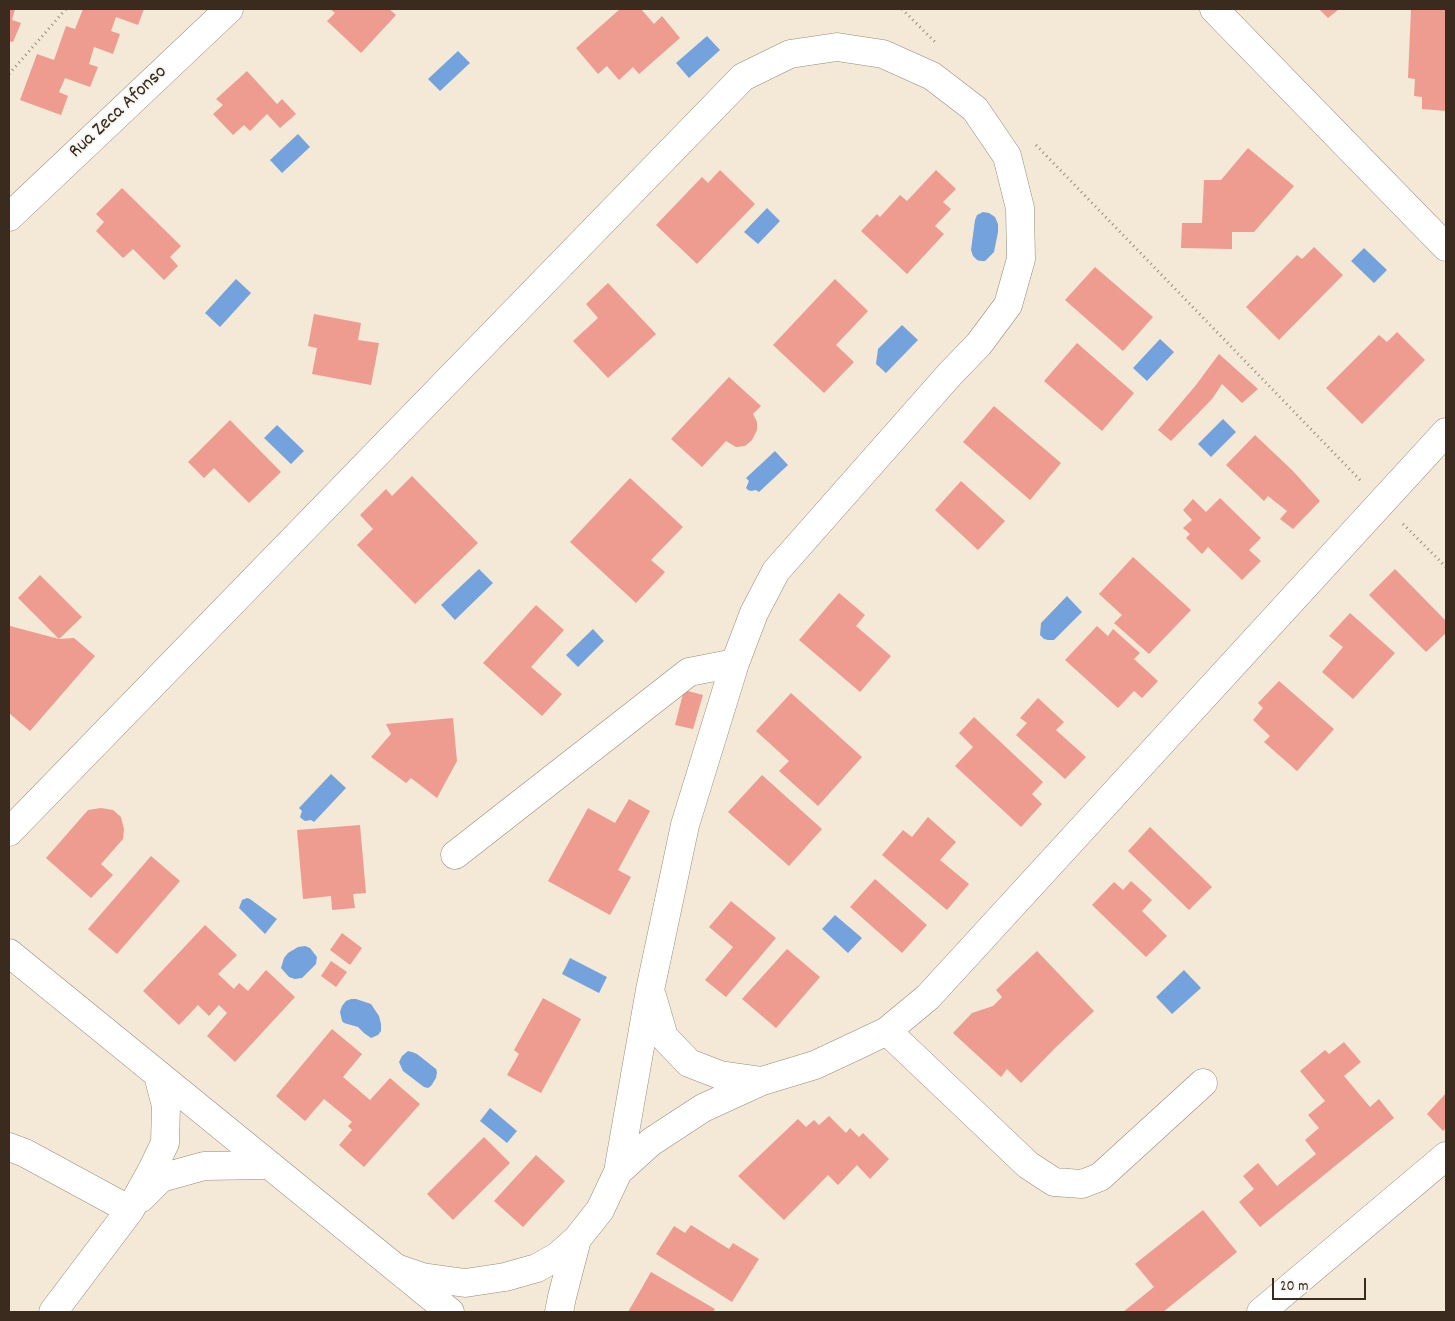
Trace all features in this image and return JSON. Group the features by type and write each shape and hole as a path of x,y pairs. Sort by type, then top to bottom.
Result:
{"street":[{"name":"Rua Zeca Afonso","path":"9,217 229,9"},
{"path":"1214,9 1446,247"},
{"path":"9,832 743,77 790,54 837,47 883,54 932,76 975,109 1007,156 1020,208 1021,259 1008,305 979,344 950,374 776,571 754,613 735,663 685,825 650,990 618,1172 600,1210 577,1240 558,1256 536,1268 505,1277 465,1283 422,1277 396,1268"},
{"path":"618,1172 651,1142 703,1108 762,1081 815,1065 886,1031 928,997 1446,432"},
{"path":"455,855 689,672 735,663"},
{"path":"10,952 450,1312"},
{"path":"650,990 664,1037 689,1063 720,1075 762,1081"},
{"path":"886,1031 1028,1165 1054,1182 1082,1184 1100,1177 1203,1082"},
{"path":"130,1210 165,1143 166,1106 158,1075"},
{"path":"9,1147 51,1167 130,1210"},
{"path":"1260,1312 1446,1156"},
{"path":"53,1312 130,1210 161,1178 204,1166 269,1165"},
{"path":"559,1312 577,1240"}],"path":[{"path":"9,74 66,9"},
{"path":"902,9 942,49"},
{"path":"1036,145 1446,567"}],"water":[{"path":"707,36 720,50 689,78 676,63"},
{"path":"458,51 470,63 440,91 428,79"},
{"path":"298,134 310,147 282,173 270,160"},
{"path":"767,208 780,221 758,244 744,232"},
{"path":"983,212 995,217 998,224 998,232 994,252 985,261 981,261 973,256 971,250 975,220 977,215"},
{"path":"1364,248 1387,270 1374,283 1351,261"},
{"path":"236,279 251,293 220,327 205,313"},
{"path":"902,325 918,340 886,373 876,364 878,349"},
{"path":"1160,339 1174,352 1147,381 1133,368"},
{"path":"1223,419 1236,432 1211,457 1198,444"},
{"path":"277,425 304,451 291,464 264,438"},
{"path":"775,451 788,465 759,492 748,490 746,488 749,481 746,478"},
{"path":"479,569 493,583 455,620 441,605"},
{"path":"1067,596 1082,612 1054,640 1044,639 1040,635 1041,623"},
{"path":"593,629 604,641 578,667 566,655"},
{"path":"331,774 346,788 314,822 311,820 305,821 300,817 302,811 299,808"},
{"path":"247,898 277,919 265,934 239,908 242,900"},
{"path":"835,915 862,938 848,953 822,929"},
{"path":"305,946 310,948 317,957 316,964 302,978 295,979 289,977 281,968 284,958 298,947"},
{"path":"570,958 607,977 599,993 562,974"},
{"path":"1184,970 1201,988 1172,1014 1156,997"},
{"path":"351,999 371,1004 379,1016 381,1024 381,1031 378,1035 371,1038 358,1027 342,1021 340,1012 342,1006"},
{"path":"408,1051 417,1054 436,1069 436,1078 428,1088 403,1071 399,1062"},
{"path":"490,1108 517,1131 507,1143 480,1121"}],"building":[{"path":"9,9 15,9 12,20 21,23 13,42 9,41"},
{"path":"83,9 144,9 138,25 116,17 111,31 120,34 113,54 94,47 89,64 98,67 90,87 65,78 59,92 68,96 61,115 20,100 37,54 54,60 66,26 75,29"},
{"path":"330,9 389,9 396,15 361,53 327,21 335,13"},
{"path":"620,9 641,9 654,24 662,16 680,38 639,74 633,67 619,80 607,66 598,74 576,48"},
{"path":"1319,9 1339,9 1328,18"},
{"path":"1411,9 1446,9 1446,111 1422,109 1422,97 1414,96 1415,79 1408,78"},
{"path":"247,71 277,104 282,99 296,114 280,128 267,114 250,131 244,125 233,135 213,114 223,105 216,99"},
{"path":"1248,148 1294,186 1254,232 1232,232 1232,249 1181,248 1182,223 1202,223 1204,180 1221,180"},
{"path":"720,170 755,204 697,264 656,225 702,177 708,183"},
{"path":"936,170 956,189 943,202 951,209 935,226 944,234 907,274 861,231 877,214 880,217 900,195 907,201"},
{"path":"122,188 181,246 170,257 178,266 164,280 133,249 123,258 96,231 104,222 96,214"},
{"path":"1314,247 1343,275 1279,340 1246,307 1297,255 1302,259"},
{"path":"1095,267 1153,317 1123,351 1065,300"},
{"path":"835,279 868,311 836,345 854,362 824,393 773,345"},
{"path":"608,283 656,334 608,378 573,341 598,318 586,304"},
{"path":"314,314 361,323 358,340 379,343 371,385 312,374 317,348 308,346"},
{"path":"1397,332 1425,360 1362,424 1326,388 1379,335 1387,342"},
{"path":"1077,343 1134,393 1102,431 1044,381"},
{"path":"1219,354 1258,389 1242,403 1222,384 1212,399 1171,441 1158,430"},
{"path":"729,377 761,406 753,414 757,422 757,430 752,440 745,446 736,447 726,441 702,467 671,439"},
{"path":"994,406 1061,463 1030,500 963,442"},
{"path":"230,420 281,472 249,503 214,468 204,478 188,462"},
{"path":"1255,435 1293,471 1320,501 1293,529 1280,519 1287,511 1268,496 1264,501 1226,465"},
{"path":"412,476 478,543 415,604 357,545 373,529 360,515 386,489 392,496"},
{"path":"630,478 683,527 651,560 665,572 636,603 570,542"},
{"path":"961,481 1005,521 978,550 935,510"},
{"path":"1220,498 1261,538 1249,550 1261,561 1242,580 1208,547 1202,554 1186,538 1190,534 1183,528 1192,520 1183,510 1193,499 1206,512"},
{"path":"1133,557 1191,610 1149,654 1114,623 1122,615 1099,594"},
{"path":"1395,569 1446,621 1446,633 1426,652 1369,595"},
{"path":"40,575 82,617 59,639 18,598"},
{"path":"839,593 865,615 856,626 891,656 860,692 799,640"},
{"path":"536,605 564,630 531,667 562,694 542,716 483,663"},
{"path":"1350,613 1395,653 1353,699 1322,672 1343,647 1329,636"},
{"path":"10,626 59,639 74,638 95,656 30,731 9,713"},
{"path":"1097,626 1108,636 1113,629 1140,653 1134,659 1158,681 1142,698 1134,691 1118,708 1065,660"},
{"path":"1279,681 1334,729 1297,771 1264,742 1270,736 1253,720 1263,708 1258,703"},
{"path":"684,690 703,695 693,729 675,725"},
{"path":"791,693 862,757 818,806 779,771 789,761 756,731"},
{"path":"1038,698 1064,722 1056,730 1086,757 1065,779 1016,735 1027,723 1020,718"},
{"path":"974,717 1043,782 1032,794 1042,804 1021,827 955,766 973,747 959,733"},
{"path":"453,718 457,761 437,798 411,778 406,783 371,757 391,734 386,724"},
{"path":"762,775 822,829 789,866 728,812"},
{"path":"629,799 650,811 618,870 631,877 610,915 548,881 588,808 615,823"},
{"path":"101,808 113,810 121,817 124,829 123,839 101,864 113,875 91,898 46,858 88,810"},
{"path":"928,817 956,842 940,860 969,884 947,910 882,855 903,830 912,837"},
{"path":"360,825 366,893 353,894 355,908 332,910 331,896 303,899 297,830"},
{"path":"1150,827 1212,887 1189,910 1128,851"},
{"path":"151,856 180,881 117,954 88,929"},
{"path":"875,879 927,925 902,953 850,907"},
{"path":"1131,881 1152,900 1142,911 1167,936 1146,957 1092,905 1114,882 1123,890"},
{"path":"731,901 776,938 726,997 705,980 733,947 709,927"},
{"path":"205,925 237,955 218,974 234,989 239,983 248,991 266,970 295,997 235,1062 207,1036 227,1013 219,1005 209,1016 198,1005 179,1025 143,991"},
{"path":"342,933 362,948 350,965 330,950"},
{"path":"787,949 820,977 776,1028 742,999"},
{"path":"1037,951 1094,1011 1021,1083 1007,1069 1001,1077 953,1033 972,1013 993,1006 1002,997 996,990"},
{"path":"331,961 347,972 336,987 321,976"},
{"path":"543,998 581,1019 541,1093 507,1075 519,1054 514,1050"},
{"path":"332,1029 362,1054 343,1077 370,1100 390,1078 420,1104 364,1167 339,1145 352,1130 348,1126 352,1122 324,1099 305,1121 276,1096"},
{"path":"1344,1042 1361,1062 1344,1076 1370,1107 1379,1099 1394,1118 1260,1227 1239,1202 1254,1189 1243,1176 1258,1163 1277,1186 1316,1154 1305,1140 1319,1128 1308,1115 1325,1101 1300,1071 1325,1050 1329,1054"},
{"path":"1446,1093 1446,1128 1443,1131 1427,1114"},
{"path":"829,1116 846,1133 850,1128 859,1137 863,1133 889,1159 870,1179 857,1165 838,1185 828,1175 784,1220 738,1176 798,1119 806,1127 814,1120 819,1125"},
{"path":"484,1137 510,1163 453,1220 427,1194"},
{"path":"536,1155 565,1181 523,1227 494,1201"},
{"path":"1203,1210 1237,1252 1163,1312 1123,1312 1154,1287 1135,1264"},
{"path":"691,1225 729,1249 733,1243 759,1259 732,1302 656,1254 674,1226 685,1233"},
{"path":"651,1272 715,1309 713,1312 628,1312"}]}
